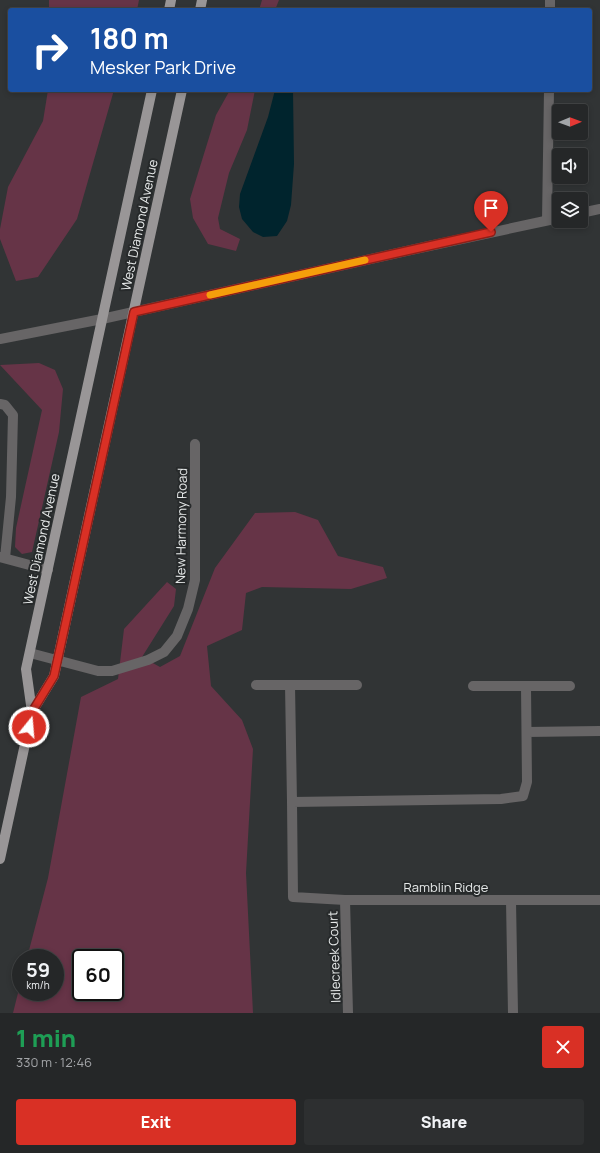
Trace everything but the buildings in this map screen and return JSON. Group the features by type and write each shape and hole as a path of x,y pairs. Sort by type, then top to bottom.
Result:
{"main road":[{"name":"West Diamond Avenue","path":"32,712 26,669 152,92"},
{"name":"West Diamond Avenue","path":"0,859 32,712 54,676 58,661 182,92"}],"street":[{"path":"547,220 549,92"},
{"path":"588,212 600,209"},
{"path":"0,339 102,319 552,219"},
{"path":"0,404 5,405 13,414 11,497 3,557 48,570"},
{"name":"New Harmony Road","path":"30,653 98,672 112,671 148,660 164,652 177,636 188,608 195,580 195,444"},
{"path":"256,685 357,685"},
{"path":"290,685 292,802 501,799 523,796 527,782 526,686"},
{"path":"473,686 570,686"},
{"path":"527,732 600,731"},
{"name":"Ramblin Ridge","path":"292,802 293,897 345,900 600,900"},
{"name":"Idlecreek Court","path":"345,900 348,1013"},
{"path":"511,901 513,1013"}],"shaded area":[{"path":"49,0 139,0 137,8 49,8"},
{"path":"262,0 279,0 276,8 260,8"},
{"path":"48,92 113,92 77,219 38,277 16,281 0,239 0,229 8,187 43,121"},
{"path":"229,92 255,92 247,130 229,173 218,218 220,229 240,239 236,251 208,244 193,218 190,199 216,115"},
{"path":"39,363 55,370 63,389 59,432 32,552 22,554 15,547 16,528 42,410 0,365"},
{"path":"295,512 318,520 338,556 383,567 387,578 351,589 262,587 246,593 242,630 207,646 211,686 242,720 253,749 246,873 253,1013 13,1013 16,1001 64,1001 64,949 29,949 48,878 81,697 118,679 124,629 167,582 176,589 174,606 142,657 160,667 180,656 215,568 255,513"}],"water":[{"path":"274,92 293,92 294,164 291,205 287,221 277,236 263,237 253,232 242,219 239,207 240,194 268,117"}],"slow traffic":[{"path":"210,295 365,260"}],"route":[{"path":"29,727 32,712 54,676 134,312 491,232"}]}
